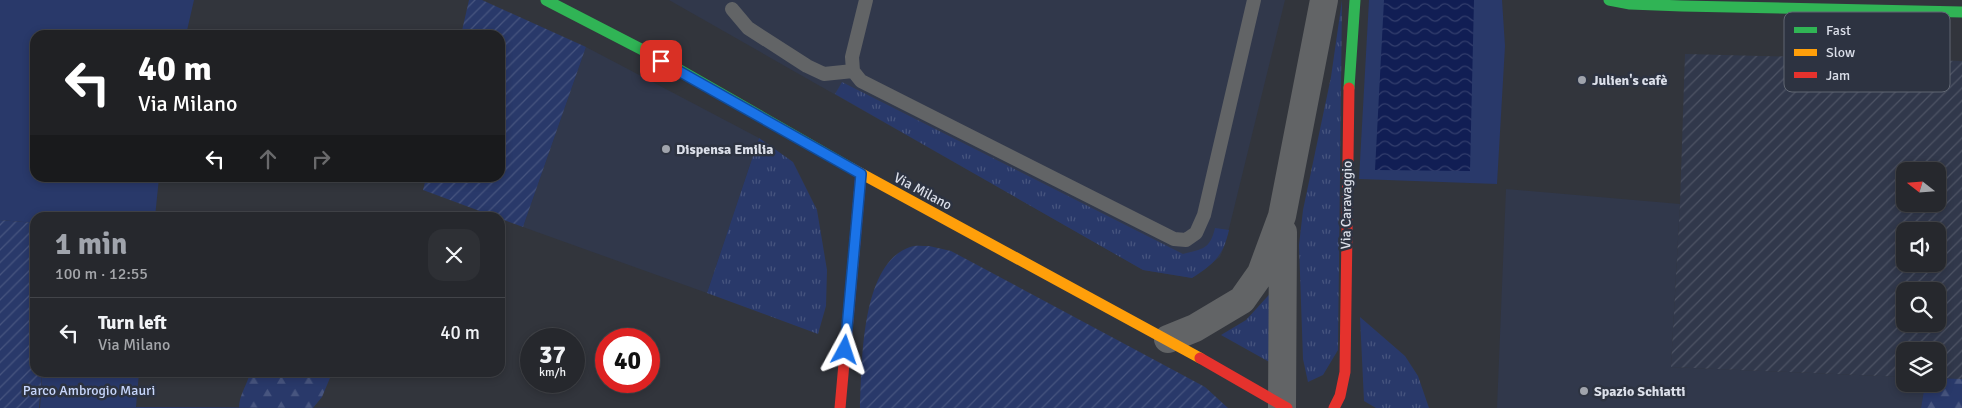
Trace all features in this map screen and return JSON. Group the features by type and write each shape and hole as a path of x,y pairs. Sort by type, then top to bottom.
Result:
{"street":[{"name":"Via Milano","path":"546,0 594,23 861,174 1168,339 1284,407"},
{"path":"1168,339 1195,328 1242,300 1261,273 1282,216 1324,0"},
{"name":"Via Caravaggio","path":"1334,408 1340,396 1345,372 1349,64 1355,0"},
{"path":"1609,0 1630,4 1665,6 1962,12"},
{"path":"840,408 861,174"},
{"path":"1282,216 1284,407"}],"lane":[{"path":"866,0 852,57 853,71 861,81 1174,239 1186,240 1196,233 1204,215 1254,0"},
{"path":"732,9 748,28 806,66 824,74 853,71"}],"shaded area":[{"path":"669,0 1285,0 1225,245 1220,257 1192,278 1143,270"},
{"path":"586,47 759,138 707,293 523,227"},
{"path":"1685,54 1784,57 1784,92 1950,92 1950,61 1962,61 1962,379 1946,378 1946,342 1896,342 1896,377 1671,367 1680,204"},
{"path":"1506,189 1680,204 1671,367 1896,377 1896,392 1924,392 1921,408 1497,408"}],"green space":[{"path":"0,0 194,0 187,30 30,30 30,182 159,182 156,212 30,212 30,223 0,220"},
{"path":"469,0 482,0 586,47 523,227 505,220 505,212 482,212 423,190 425,182 505,182 505,30 462,30"},
{"path":"1342,0 1338,350 1323,375 1308,382 1303,359 1299,245 1303,210 1331,77"},
{"path":"1369,0 1502,0 1505,46 1497,184 1359,179"},
{"path":"842,82 1183,254 1205,247 1211,240 1215,228 1229,230 1227,239 1212,264 1192,278 1143,270 835,94"},
{"path":"759,138 793,162 817,210 827,270 826,306 818,334 707,293"},
{"path":"0,220 30,223 30,377 42,377 39,408 0,408"},
{"path":"929,246 951,251 1205,387 1228,408 860,408 867,318 881,273 894,257 910,247"},
{"path":"1276,287 1273,364 1221,335 1246,320"},
{"path":"1360,317 1405,356 1418,376 1429,408 1376,408 1364,401"},
{"name":"Parco Ambrogio Mauri","path":"42,377 139,377 136,407 336,408 40,408"},
{"path":"248,377 330,377 322,397 313,408 239,408 240,399"},
{"path":"1946,378 1962,379 1962,408 1921,408 1924,392 1946,392"}],"water":[{"path":"1384,0 1474,0 1470,171 1375,170"}],"traffic: fast":[{"path":"546,0 666,62 851,168"},
{"path":"1349,88 1355,0"},
{"path":"1609,0 1630,4 1682,6 1962,12"}],"traffic: slow":[{"path":"851,168 1200,358"}],"traffic: jam":[{"path":"1334,408 1340,396 1345,372 1349,88"},
{"path":"840,408 861,174"},
{"path":"1200,358 1287,408"}],"place":[{"name":"Julien's cafè","path":"1582,80"},
{"name":"Dispensa Emilia","path":"666,149"},
{"name":"Spazio Schiatti","path":"1584,391"}],"route":[{"path":"661,61 861,174 845,350"}]}
